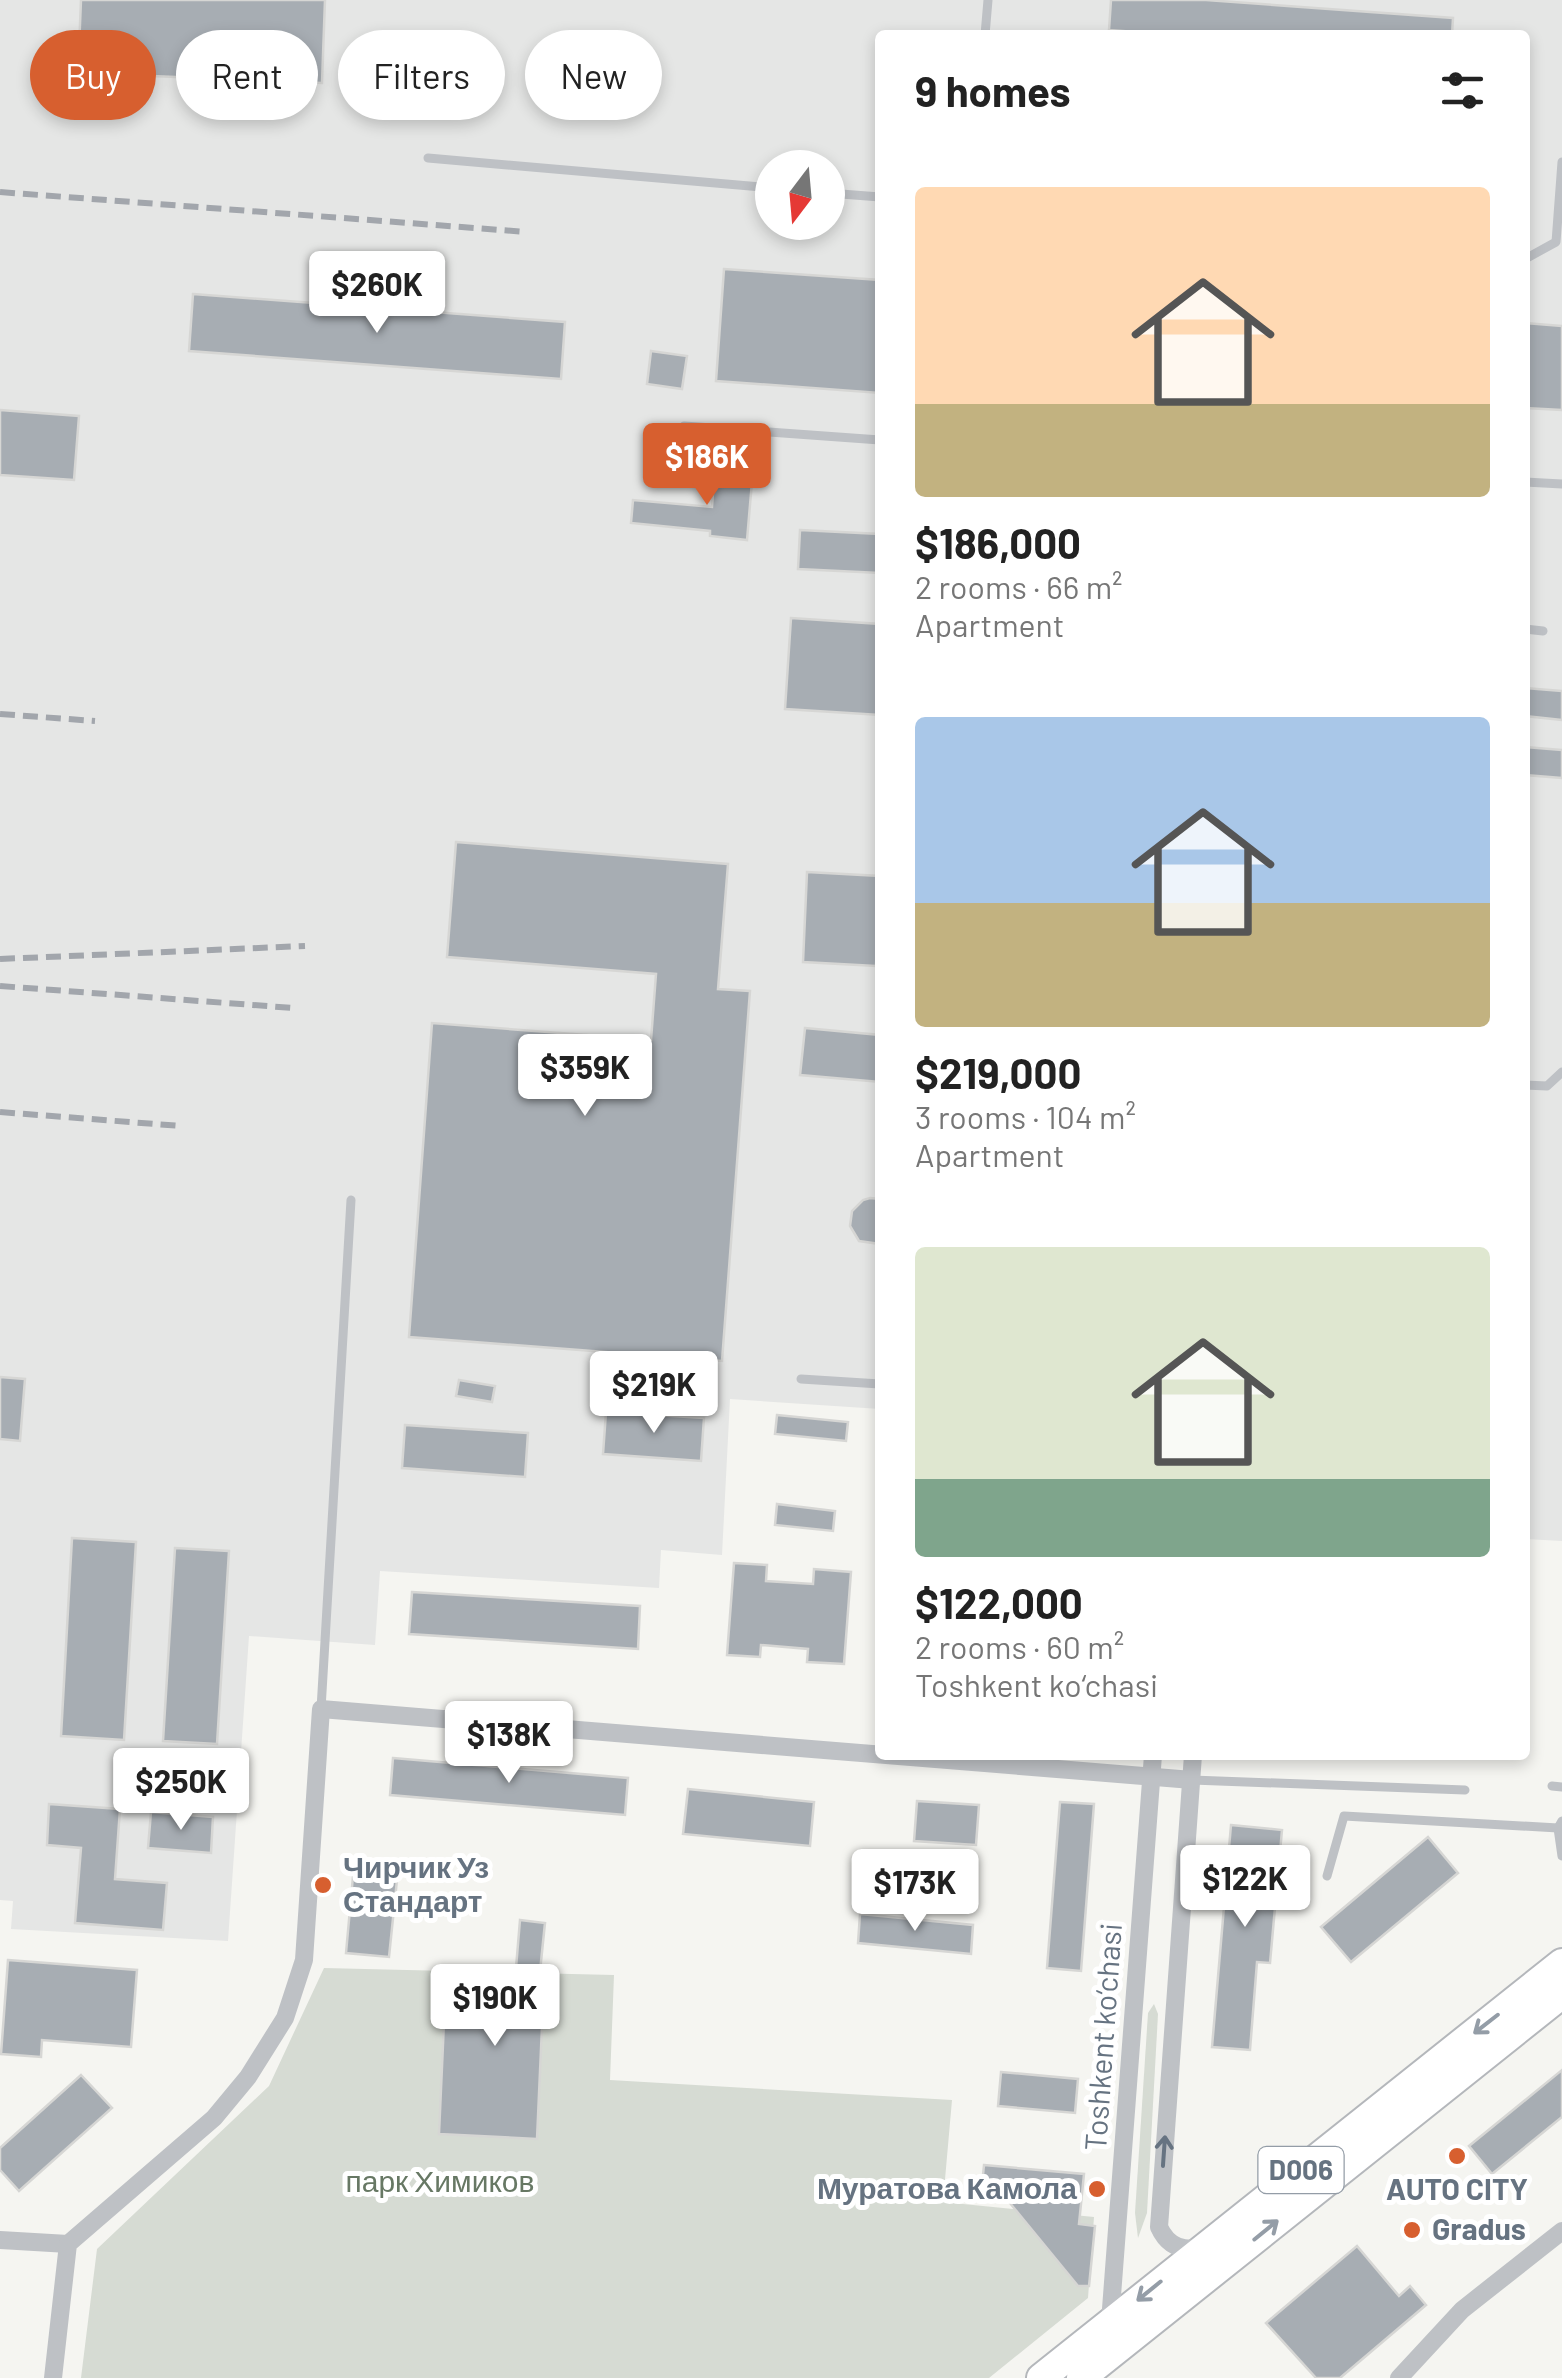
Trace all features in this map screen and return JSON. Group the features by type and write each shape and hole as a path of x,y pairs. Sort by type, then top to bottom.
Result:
{"main road":[{"name":"D006","path":"1041,2378 1562,1963"},
{"name":"D006","path":"1081,2378 1562,1994"}],"street":[{"path":"53,2378 68,2244 214,2118 248,2077 285,2018 304,1960 321,1710 875,1755"},
{"path":"931,1760 1192,1780"},
{"name":"Toshkent ko‘chasi","path":"1110,2322 1153,1760"},
{"path":"1194,1760 1159,2227 1166,2239 1178,2247 1205,2246"},
{"path":"1399,2378 1462,2310 1562,2231"},
{"path":"0,2240 68,2244"}],"lane":[{"path":"985,30 988,0"},
{"path":"428,158 755,187"},
{"path":"1530,256 1556,242 1562,162"},
{"path":"845,195 875,198"},
{"path":"684,426 875,440"},
{"path":"1530,482 1562,484"},
{"path":"1530,629 1543,630"},
{"path":"1530,1085 1546,1086 1562,1072"},
{"path":"321,1710 351,1200"},
{"path":"801,1379 875,1384"},
{"path":"1192,1780 1465,1790"},
{"path":"1327,1876 1344,1816 1560,1824 1562,1856"}],"shaded area":[{"path":"0,0 1562,0 1562,1541 1530,1539 1530,30 875,30 875,1409 730,1399 722,1555 661,1550 659,1588 380,1571 375,1645 249,1636 228,1941 11,1929 13,1901 0,1900"}],"green space":[{"name":"парк Химиков","path":"324,1968 614,1975 610,2080 952,2100 943,2202 1094,2217 1088,2298 989,2378 81,2378 97,2249 269,2086"},
{"path":"1154,2004 1158,2014 1147,2213 1138,2238 1135,2213 1148,2013"}],"building":[{"path":"81,0 325,0 322,83 318,83 318,30 176,30 176,77 156,76 156,30 80,30"},
{"path":"1111,0 1206,0 1453,18 1452,30 1109,30"},
{"path":"724,269 875,280 875,393 716,381"},
{"path":"193,294 565,322 561,379 189,351"},
{"path":"1530,323 1562,326 1562,410 1530,408"},
{"path":"651,351 687,356 682,389 647,384"},
{"path":"0,410 79,416 74,480 0,475"},
{"path":"715,467 753,470 747,540 710,536 710,531 631,523 633,500 712,507"},
{"path":"800,530 875,534 875,573 798,569"},
{"path":"791,618 875,624 875,715 785,709"},
{"path":"1530,688 1562,691 1562,720 1530,717"},
{"path":"1530,747 1562,750 1562,778 1530,775"},
{"path":"456,842 728,864 718,989 750,991 722,1361 409,1337 432,1023 651,1040 656,974 447,957"},
{"path":"807,872 875,876 875,966 803,962"},
{"path":"805,1028 875,1035 875,1082 800,1075"},
{"path":"875,1198 875,1243 859,1241 850,1226 852,1211 863,1200"},
{"path":"0,1377 25,1379 20,1441 0,1439"},
{"path":"459,1380 495,1386 492,1402 456,1396"},
{"path":"606,1412 704,1418 701,1461 603,1454"},
{"path":"777,1415 848,1422 846,1441 775,1434"},
{"path":"405,1425 528,1433 525,1477 402,1468"},
{"path":"777,1504 835,1511 833,1531 775,1525"},
{"path":"72,1538 136,1542 124,1740 61,1736"},
{"path":"175,1548 229,1551 217,1744 163,1741"},
{"path":"734,1563 767,1565 766,1581 813,1584 814,1569 851,1572 844,1664 807,1662 808,1649 761,1645 760,1657 727,1655"},
{"path":"412,1592 640,1606 638,1649 409,1634"},
{"path":"393,1758 628,1778 625,1815 390,1795"},
{"path":"688,1789 814,1802 810,1846 683,1834"},
{"path":"917,1801 979,1805 976,1845 914,1841"},
{"path":"1060,1802 1094,1804 1081,1971 1047,1968"},
{"path":"49,1804 120,1809 115,1879 167,1883 163,1930 75,1923 81,1848 47,1845"},
{"path":"151,1812 213,1817 211,1853 148,1848"},
{"path":"1231,1825 1282,1830 1270,1963 1257,1962 1250,2050 1212,2047"},
{"path":"1428,1837 1458,1873 1351,1962 1321,1927"},
{"path":"353,1876 397,1880 389,1957 346,1953"},
{"path":"860,1914 973,1925 971,1954 858,1943"},
{"path":"520,1920 545,1923 539,1981 544,1982 537,2139 439,2134 446,1977 515,1980"},
{"path":"8,1960 137,1970 131,2047 42,2040 41,2057 1,2054"},
{"path":"1562,2070 1562,2117 1492,2174 1469,2146"},
{"path":"1001,2072 1078,2079 1075,2113 998,2106"},
{"path":"81,2075 112,2108 19,2191 0,2170 0,2148"},
{"path":"984,2165 1084,2174 1079,2224 1095,2226 1089,2286 1078,2286 1005,2197 981,2195"},
{"path":"1357,2246 1399,2296 1410,2286 1426,2305 1340,2378 1316,2378 1266,2323"}],"railway":[{"path":"0,192 527,232"},
{"path":"0,714 95,721"},
{"path":"0,959 305,946"},
{"path":"0,986 293,1008"},
{"path":"0,1112 181,1126"}],"place":[{"name":"Чирчик Уз Стандарт","path":"323,1885"},
{"name":"AUTO CITY","path":"1457,2156"},
{"name":"Муратова Камола","path":"1097,2189"},
{"name":"Gradus","path":"1412,2230"}]}
